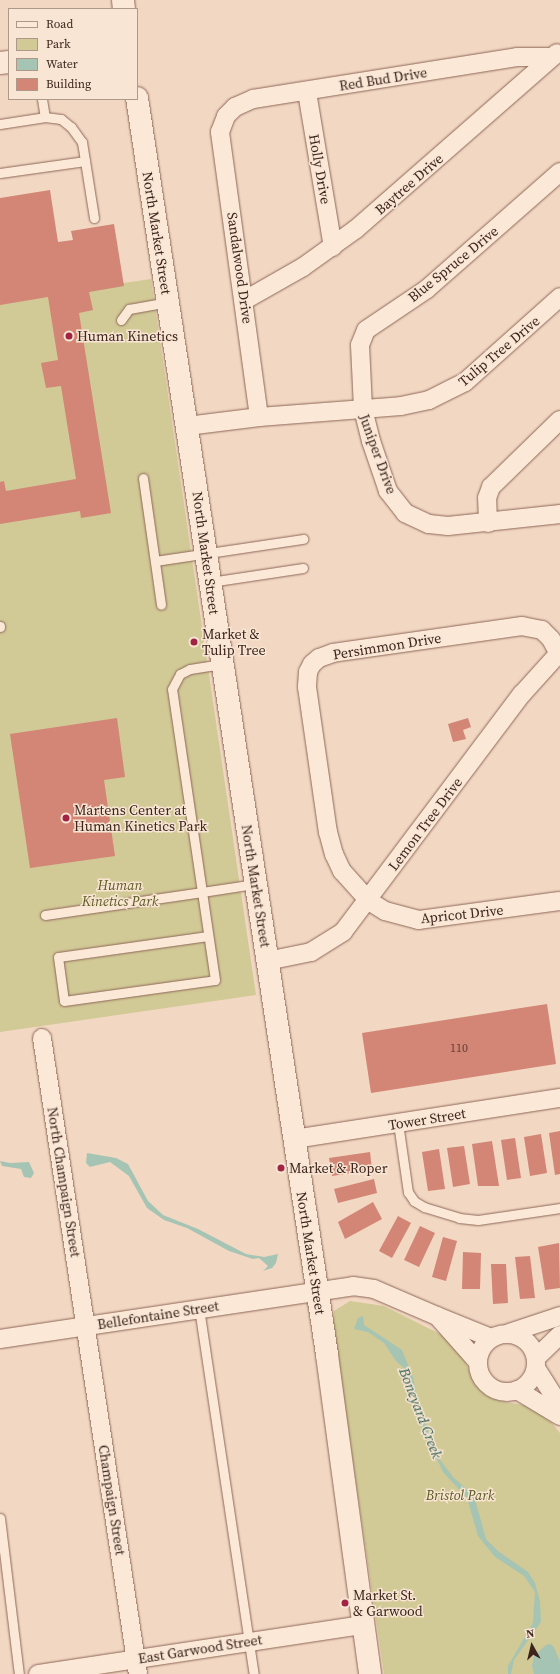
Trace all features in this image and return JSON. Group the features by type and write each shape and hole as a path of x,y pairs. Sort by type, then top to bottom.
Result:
{"main road":[{"name":"North Market Street","path":"137,100 317,1291 362,1625 370,1674"}],"street":[{"name":"Red Bud Drive","path":"224,121 235,107 243,102 516,57 556,54"},
{"name":"Baytree Drive","path":"245,300 333,247 556,54"},
{"name":"Holly Drive","path":"308,92 333,247"},
{"name":"Sandalwood Drive","path":"224,121 220,132 245,300 259,417"},
{"name":"Blue Spruce Drive","path":"363,409 360,345 366,330 427,289 560,172"},
{"name":"Tulip Tree Drive","path":"363,409 429,400 448,392 499,353 560,297"},
{"name":"Juniper Drive","path":"187,426 259,417 363,409 371,441 388,490 405,513 429,524 448,526 560,514"},
{"path":"488,522 487,498 492,487 560,420"},
{"name":"Persimmon Drive","path":"368,901 342,871 328,832 307,687 308,672 312,664 319,658 332,653 522,626 542,630 552,639 560,653"},
{"name":"Lemon Tree Drive","path":"267,961 311,952 328,944 343,932 368,901 522,694 560,653"},
{"name":"Apricot Drive","path":"368,901 385,911 419,920 560,901"},
{"name":"North Champaign Street","path":"42,1038 86,1326"},
{"name":"Tower Street","path":"294,1139 560,1098"},
{"name":"Bellefontaine Street","path":"0,1338 354,1286 374,1289 491,1338"},
{"path":"437,1316 477,1361 482,1379 489,1386 508,1392 518,1390 526,1385 536,1363 560,1335"},
{"path":"477,1361 484,1344 491,1338 560,1316"},
{"name":"Champaign Street","path":"86,1326 137,1666"},
{"path":"509,1333 527,1341 536,1363 560,1406"},
{"path":"518,1390 560,1416"},
{"name":"East Garwood Street","path":"38,1674 137,1666 249,1641 362,1625"}],"lane":[{"path":"42,100 44,117"},
{"path":"0,124 44,117 61,119 71,127 82,142 94,218"},
{"path":"0,173 85,160"},
{"path":"121,320 129,309 168,302"},
{"path":"143,478 161,605"},
{"path":"155,561 303,539"},
{"path":"210,582 303,568"},
{"path":"208,936 58,957 64,1001 215,980 172,689 180,674 190,670 222,664"},
{"path":"45,914 255,884"},
{"path":"398,1123 408,1192 414,1201 459,1218 478,1220 560,1208"},
{"path":"199,1308 254,1674"},
{"path":"0,1518 18,1674"}],"green space":[{"name":"Human Kinetics Park","path":"151,279 256,995 0,1032 0,301"},
{"name":"Bristol Park","path":"350,1301 384,1306 456,1342 474,1381 483,1393 500,1401 529,1406 551,1422 560,1433 560,1674 384,1674 333,1325 334,1311"}],"water":[{"path":"87,1153 116,1158 128,1164 148,1201 163,1215 198,1229 246,1254 264,1257 278,1254 276,1263 272,1268 263,1271 268,1266 259,1258 253,1259 229,1251 187,1228 164,1220 147,1208 129,1176 110,1162 90,1167 86,1163"},
{"path":"0,1161 10,1163 29,1162 34,1173 31,1178 24,1177 21,1169 2,1166"},
{"name":"Boneyard Creek","path":"363,1316 364,1325 402,1350 413,1377 418,1403 438,1457 453,1477 474,1496 486,1539 498,1551 528,1572 535,1583 540,1601 541,1622 514,1660 511,1674 508,1674 508,1666 533,1623 535,1592 524,1576 495,1557 478,1536 467,1498 443,1472 419,1421 406,1370 396,1361 384,1343 368,1332 354,1329 358,1318"},
{"path":"550,1644 554,1647 560,1662 560,1674 534,1674 532,1666 534,1656 546,1645"}],"building":[{"name":"Human Kinetics","path":"50,190 58,242 73,240 71,231 114,224 124,286 89,292 93,310 79,313 111,513 81,518 80,511 0,524 0,482 4,481 6,491 76,479 61,386 46,388 41,363 58,360 48,297 0,305 0,198"},
{"name":"Martens Center at Human Kinetics Park","path":"117,718 125,777 104,780 115,856 30,868 10,734"},
{"path":"468,718 471,727 463,730 466,739 453,742 448,724"},
{"path":"547,1004 556,1064 371,1093 362,1033"},
{"path":"560,1131 560,1174 555,1175 549,1133"},
{"path":"541,1134 547,1173 530,1176 524,1137"},
{"path":"515,1138 521,1178 507,1180 501,1140"},
{"path":"492,1141 499,1186 478,1186 472,1144"},
{"path":"464,1146 470,1184 453,1187 447,1148"},
{"path":"439,1149 445,1189 428,1191 422,1152"},
{"path":"370,1152 372,1170 332,1176 329,1158"},
{"path":"374,1179 377,1193 338,1203 334,1189"},
{"path":"373,1202 382,1219 345,1239 338,1222"},
{"path":"398,1216 411,1223 392,1258 379,1251"},
{"path":"420,1226 435,1233 419,1267 404,1260"},
{"path":"443,1237 457,1241 446,1281 432,1277"},
{"path":"559,1243 560,1288 545,1290 538,1247"},
{"path":"463,1252 481,1253 480,1289 462,1289"},
{"path":"530,1256 535,1298 520,1299 515,1257"},
{"path":"491,1264 506,1264 508,1303 493,1304"}],"place":[{"name":"Human Kinetics","path":"69,336"},
{"name":"Market & Tulip Tree","path":"194,642"},
{"name":"Martens Center at Human Kinetics Park","path":"66,818"},
{"name":"Market & Roper","path":"281,1168"},
{"name":"Market St. & Garwood","path":"345,1603"}]}
